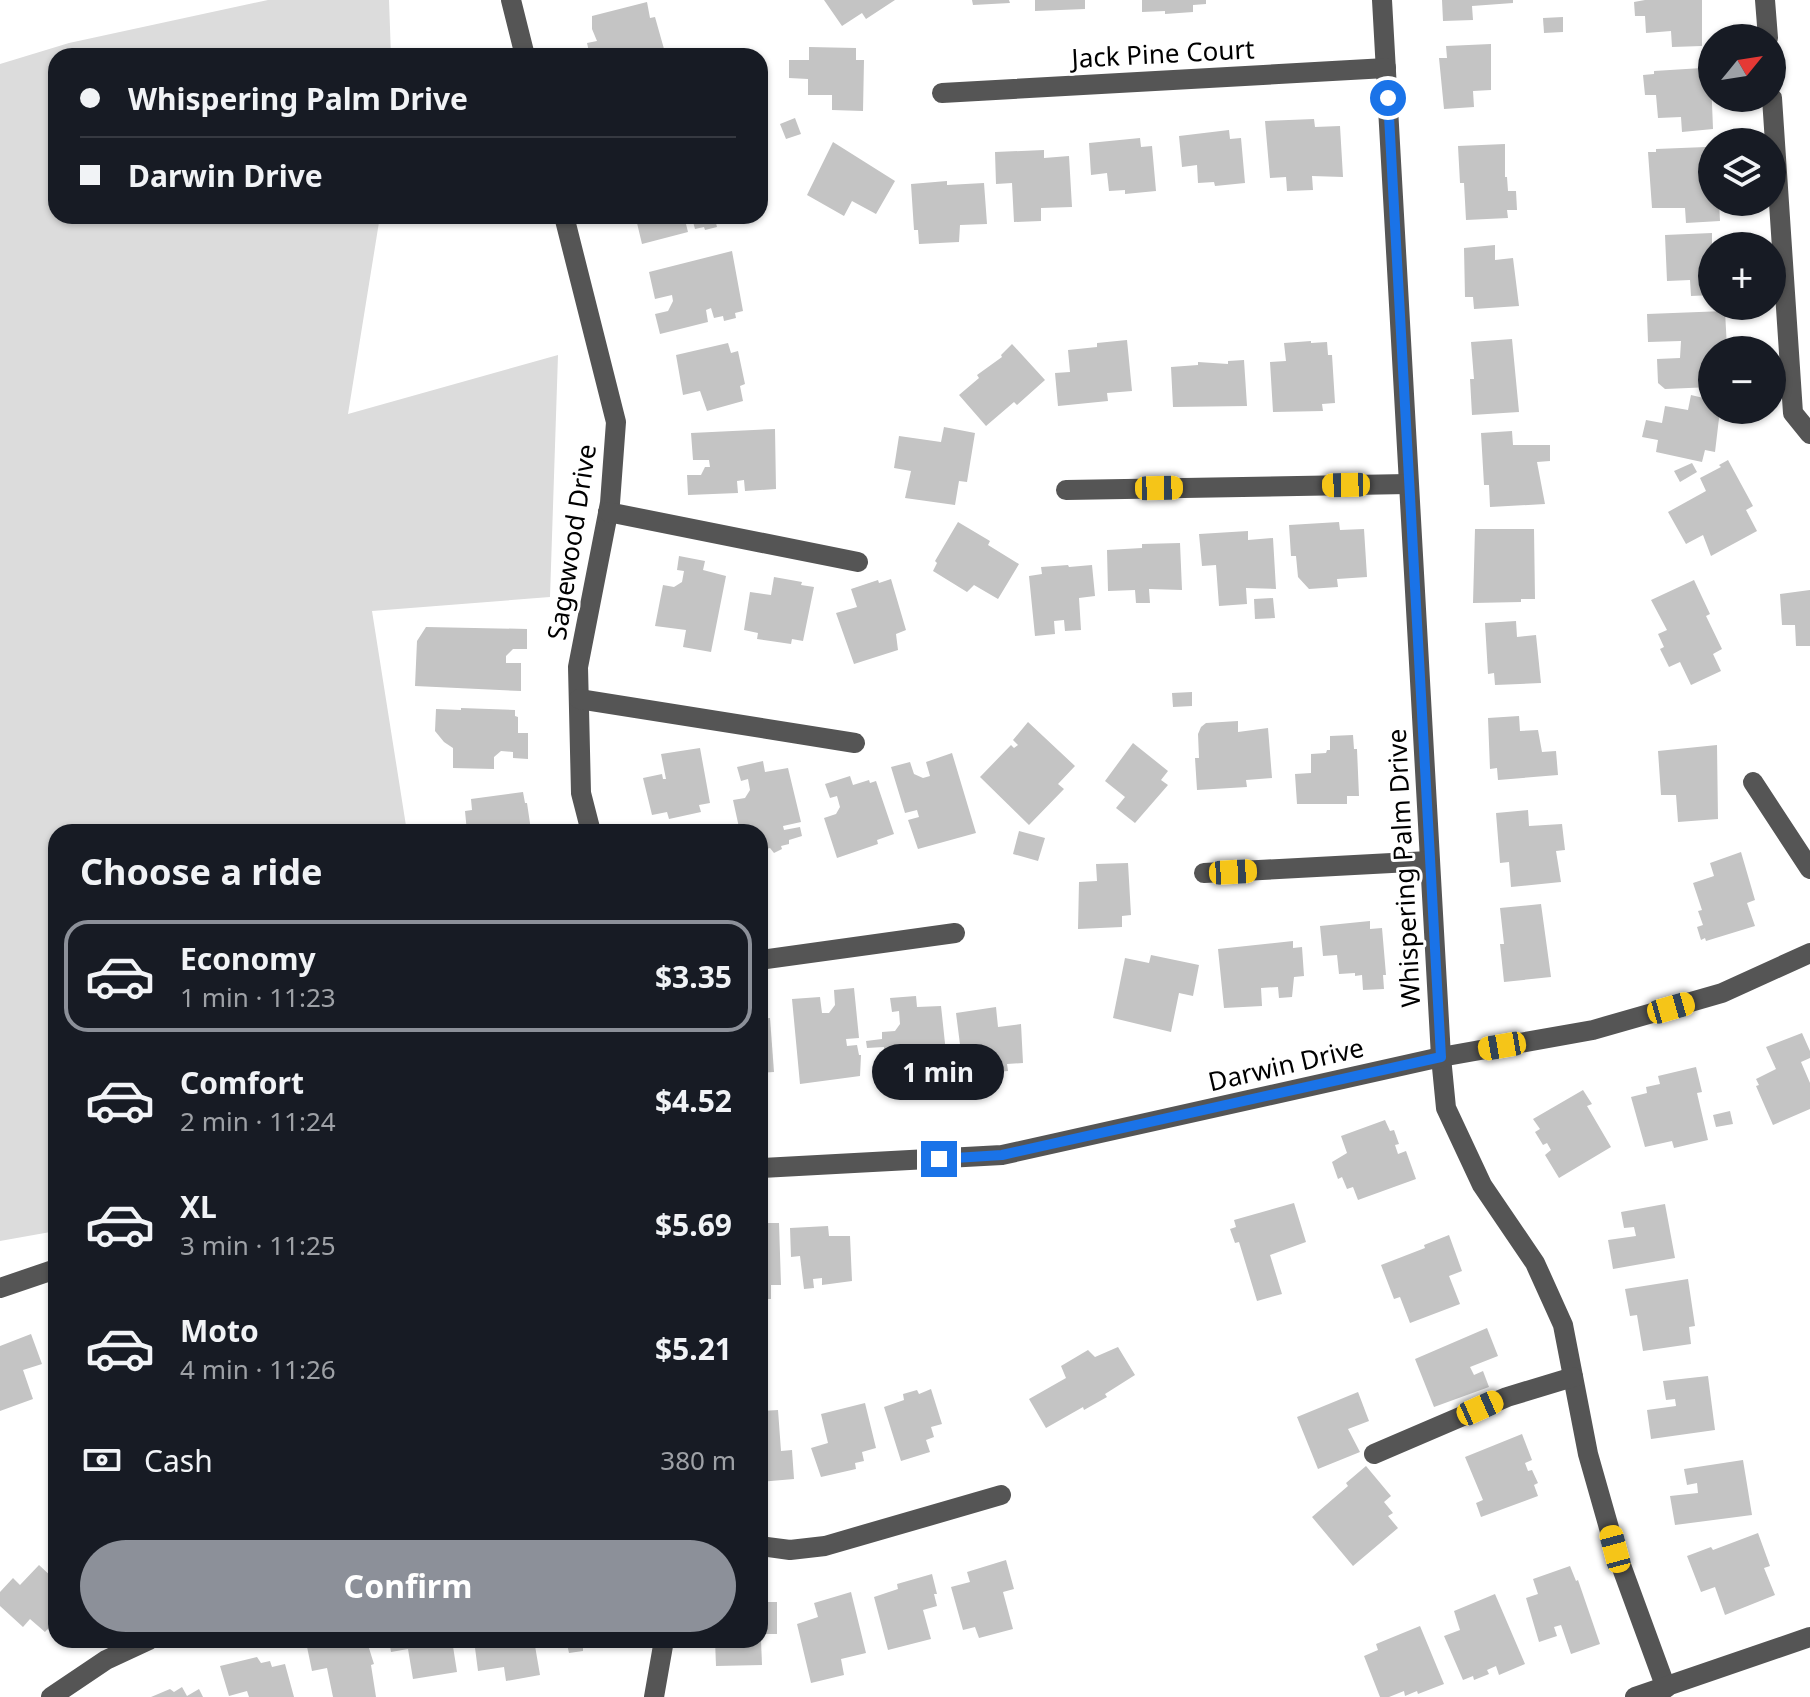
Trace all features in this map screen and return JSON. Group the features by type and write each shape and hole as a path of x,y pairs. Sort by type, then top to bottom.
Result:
{"street":[{"path":"511,0 523,48"},
{"name":"Whispering Palm Drive","path":"1382,0 1429,861 1446,1108 1482,1185 1535,1263 1563,1325 1588,1454 1615,1549 1666,1688"},
{"path":"1765,0 1767,24"},
{"name":"Jack Pine Court","path":"942,93 1386,68"},
{"path":"1773,112 1793,413 1810,434"},
{"name":"Sagewood Drive","path":"566,224 616,422 608,512 578,667 581,793 589,824"},
{"path":"1066,490 1408,484"},
{"path":"608,512 858,562"},
{"path":"579,699 855,743"},
{"path":"1753,782 1810,869"},
{"path":"1204,873 1429,861"},
{"path":"768,959 955,933"},
{"name":"Darwin Drive","path":"768,1168 1002,1155 1441,1057 1607,1026 1722,993 1810,953"},
{"path":"0,1288 48,1272"},
{"path":"1374,1454 1507,1397 1573,1377"},
{"path":"768,1547 790,1550 825,1546 1001,1495"},
{"path":"1635,1697 1810,1637"},
{"path":"51,1697 106,1660 132,1648"},
{"path":"654,1697 663,1648"}],"shaded area":[{"path":"268,0 389,0 391,48 53,48"},
{"path":"48,49 48,224 379,224 348,414 558,355 550,597 372,611 406,824 48,824 48,1232 0,1241 0,64"}],"building":[{"path":"824,0 895,0 866,19 862,13 842,26"},
{"path":"972,0 1009,0 1010,3 973,5"},
{"path":"1035,0 1085,0 1085,9 1035,11"},
{"path":"1142,0 1206,0 1206,4 1193,5 1193,12 1165,14 1165,11 1142,12"},
{"path":"1442,0 1513,0 1513,3 1472,6 1473,20 1443,21"},
{"path":"1702,0 1698,46 1672,47 1671,31 1646,33 1645,16 1635,16 1634,2"},
{"path":"647,2 650,18 655,17 664,48 588,48 587,43 597,41 592,29 592,16"},
{"path":"1563,17 1563,32 1544,33 1543,18"},
{"path":"1491,44 1491,90 1473,91 1474,107 1444,109 1439,58 1447,58 1446,46"},
{"path":"809,47 856,48 856,60 864,60 863,111 832,110 832,95 808,95 808,79 789,78 789,60 809,60"},
{"path":"1698,68 1698,112 1712,112 1713,128 1682,132 1681,117 1658,118 1656,95 1645,95 1643,75 1654,74 1654,71"},
{"path":"795,118 801,134 786,139 780,124"},
{"path":"1314,119 1315,127 1340,126 1343,177 1312,176 1313,190 1287,191 1286,177 1270,178 1265,121"},
{"path":"1229,130 1230,139 1241,138 1245,183 1215,186 1214,182 1198,183 1197,165 1182,167 1179,136"},
{"path":"1140,138 1141,147 1152,146 1156,191 1125,194 1125,190 1109,191 1107,173 1091,175 1089,143"},
{"path":"833,142 895,181 876,214 852,201 844,216 807,195"},
{"path":"1505,144 1505,177 1508,191 1516,191 1517,210 1507,210 1508,218 1466,220 1458,146"},
{"path":"1698,147 1698,216 1720,216 1720,221 1686,223 1685,208 1652,208 1648,152 1656,152 1656,149"},
{"path":"1044,150 1044,158 1069,156 1072,207 1041,208 1041,221 1014,222 1012,183 996,184 995,152"},
{"path":"947,181 947,185 984,183 987,224 960,225 959,242 919,244 918,230 914,230 911,184"},
{"path":"637,224 686,224 688,232 642,244"},
{"path":"694,224 716,224 717,227 705,230 704,227 695,229"},
{"path":"1698,234 1698,296 1691,296 1690,280 1667,281 1665,235"},
{"path":"1495,245 1495,260 1513,258 1519,306 1474,309 1473,297 1465,297 1464,248"},
{"path":"732,251 743,311 735,313 736,318 724,321 723,316 714,318 711,308 706,310 708,322 660,334 655,314 668,311 673,301 672,295 655,299 649,272"},
{"path":"1698,312 1698,320 1725,320 1726,336 1698,336 1698,388 1665,389 1658,383 1657,359 1680,358 1681,341 1648,342 1647,314"},
{"path":"1512,339 1519,412 1472,415 1470,379 1474,379 1471,342"},
{"path":"1127,340 1132,391 1107,393 1108,401 1058,406 1055,373 1070,372 1068,350"},
{"path":"1327,342 1328,355 1332,355 1335,403 1322,404 1323,411 1273,412 1270,362 1286,361 1284,343"},
{"path":"728,343 731,353 738,351 745,384 740,386 743,401 707,411 700,391 683,395 676,355"},
{"path":"1012,344 1045,380 1017,405 1014,402 986,426 959,395 979,378 977,375 1002,357"},
{"path":"1244,360 1247,406 1173,407 1171,367 1198,365 1198,362 1228,364 1228,361"},
{"path":"1691,395 1698,397 1698,424 1718,424 1715,452 1705,450 1702,462 1656,452 1658,440 1642,437 1646,420 1662,423 1665,406 1688,410"},
{"path":"944,427 975,433 967,482 959,481 955,505 905,498 911,471 894,468 899,436 941,442"},
{"path":"775,429 776,489 745,491 744,480 737,481 738,493 688,495 687,475 701,475 705,467 710,467 709,460 693,460 691,433"},
{"path":"1512,431 1513,445 1550,445 1550,461 1537,462 1545,504 1490,507 1489,485 1484,485 1481,433"},
{"path":"1728,460 1753,506 1746,510 1757,531 1711,556 1703,535 1686,544 1668,512 1706,491 1700,478"},
{"path":"1692,463 1697,472 1680,482 1674,471"},
{"path":"958,522 990,541 988,545 1019,564 998,599 974,585 967,592 933,571 935,561"},
{"path":"1339,522 1340,530 1364,529 1367,577 1337,579 1338,587 1309,589 1298,577 1296,556 1291,556 1289,525"},
{"path":"1475,529 1534,529 1535,599 1473,603"},
{"path":"1248,531 1248,540 1273,538 1276,589 1246,588 1247,604 1219,606 1216,565 1202,566 1199,534"},
{"path":"1180,543 1182,590 1149,589 1150,603 1136,603 1135,590 1108,591 1107,550 1142,548 1142,544"},
{"path":"679,556 705,561 703,570 726,576 711,652 683,647 686,630 655,626 663,585 674,587 682,582 684,571 677,570"},
{"path":"1092,565 1095,596 1079,598 1081,630 1065,631 1064,620 1054,621 1055,634 1035,636 1029,576 1042,574 1041,567"},
{"path":"774,577 814,587 803,641 792,639 791,644 757,639 758,633 744,630 750,592 771,595"},
{"path":"891,579 906,630 896,634 898,650 854,664 836,613 857,607 851,589"},
{"path":"1694,580 1710,614 1706,616 1722,649 1713,654 1721,671 1691,685 1680,662 1669,667 1660,649 1664,647 1658,634 1667,630 1651,600"},
{"path":"1810,590 1810,646 1796,646 1795,625 1782,625 1780,594"},
{"path":"1273,598 1275,618 1255,619 1254,599"},
{"path":"1516,621 1517,637 1536,635 1541,683 1495,685 1494,673 1488,674 1485,623"},
{"path":"426,627 527,629 527,649 513,649 506,656 506,663 521,663 521,691 415,686 417,641"},
{"path":"1192,692 1192,706 1173,707 1172,693"},
{"path":"436,709 515,710 518,733 528,733 528,759 513,758 513,752 501,751 494,757 494,769 453,768 453,748 435,731"},
{"path":"1519,716 1520,731 1538,730 1542,752 1556,751 1558,775 1498,780 1497,768 1490,769 1488,718"},
{"path":"1238,721 1238,732 1268,728 1272,778 1246,780 1247,787 1197,790 1195,758 1199,758 1198,734 1201,727 1206,723"},
{"path":"1028,722 1075,766 1058,784 1064,789 1029,825 980,777 1011,745 1014,748 1018,745 1013,740"},
{"path":"1353,735 1354,749 1357,749 1359,796 1347,796 1347,804 1297,804 1295,774 1311,773 1311,754 1330,750 1330,736"},
{"path":"1133,743 1168,771 1161,780 1168,785 1135,823 1116,808 1125,797 1105,781"},
{"path":"1717,745 1718,819 1678,822 1676,795 1661,795 1658,751"},
{"path":"700,748 710,803 699,805 701,812 669,819 667,812 652,815 643,778 662,774 666,779 661,754"},
{"path":"952,753 976,833 918,849 908,820 919,817 917,810 905,813 891,767 910,762 914,774 923,778 930,776 926,762"},
{"path":"763,761 765,772 788,768 801,822 783,826 784,830 800,827 802,836 789,840 789,844 781,846 782,849 774,853 768,848 768,824 738,824 733,800 745,798 750,790 748,779 741,781 737,767"},
{"path":"850,776 853,785 876,781 894,834 877,840 878,844 837,858 824,818 836,814 840,807 837,796 830,798 825,784"},
{"path":"523,792 530,824 466,824 465,811 472,810 471,799"},
{"path":"1528,810 1529,826 1562,824 1565,850 1556,851 1561,882 1511,887 1509,862 1500,863 1496,813"},
{"path":"1019,831 1045,838 1038,861 1013,854"},
{"path":"1741,852 1755,900 1747,903 1755,926 1701,940 1697,927 1703,925 1698,911 1702,910 1693,883 1714,876 1710,863"},
{"path":"1128,863 1131,915 1122,916 1122,927 1078,929 1079,882 1097,881 1096,864"},
{"path":"1541,904 1551,977 1504,982 1500,908"},
{"path":"1370,921 1370,929 1382,928 1386,975 1383,975 1384,989 1363,990 1362,975 1339,974 1337,955 1323,956 1320,926"},
{"path":"1293,941 1293,948 1302,947 1304,976 1294,977 1292,997 1279,998 1278,987 1261,988 1262,1006 1224,1008 1218,949"},
{"path":"1151,955 1199,965 1193,996 1179,993 1171,1032 1113,1018 1125,958 1149,963"},
{"path":"854,988 859,1038 846,1039 847,1046 857,1045 861,1055 860,1076 800,1084 792,999 820,997 822,1013 829,1013 835,1005 834,990"},
{"path":"916,996 917,1007 941,1006 947,1062 929,1063 929,1068 886,1072 884,1047 867,1048 866,1041 882,1039 882,1032 895,1031 900,1024 899,1011 892,1012 890,998"},
{"path":"996,1007 998,1027 1021,1024 1023,1063 1007,1064 1008,1071 976,1074 975,1067 963,1068 956,1013"},
{"path":"768,1018 774,1072 768,1072"},
{"path":"1802,1033 1810,1051 1810,1058 1801,1062 1810,1083 1810,1109 1773,1125 1756,1086 1759,1085 1756,1079 1776,1069 1766,1047"},
{"path":"1696,1067 1702,1092 1697,1093 1708,1140 1674,1148 1672,1141 1645,1147 1631,1097 1647,1093 1646,1087 1660,1084 1658,1076"},
{"path":"1583,1090 1592,1104 1587,1106 1611,1147 1559,1178 1545,1155 1551,1150 1547,1143 1543,1145 1535,1132 1540,1129 1533,1119"},
{"path":"1730,1111 1733,1124 1716,1127 1713,1115"},
{"path":"1385,1120 1390,1131 1394,1130 1399,1144 1395,1145 1398,1154 1406,1151 1416,1179 1358,1200 1353,1187 1347,1189 1342,1177 1338,1179 1332,1162 1347,1153 1341,1136"},
{"path":"1294,1203 1306,1242 1270,1255 1282,1294 1257,1301 1239,1242 1235,1243 1230,1229 1236,1227 1234,1220"},
{"path":"1665,1204 1675,1258 1613,1269 1608,1240 1636,1236 1634,1227 1624,1228 1621,1212"},
{"path":"768,1223 779,1223 781,1285 771,1285 771,1299 768,1299"},
{"path":"828,1226 829,1236 850,1236 852,1281 822,1285 822,1278 813,1279 814,1288 804,1289 800,1256 791,1257 790,1228"},
{"path":"1449,1235 1462,1271 1449,1276 1460,1304 1410,1323 1400,1297 1394,1299 1381,1265"},
{"path":"1688,1279 1695,1326 1689,1327 1691,1344 1643,1351 1637,1315 1630,1316 1625,1289"},
{"path":"1487,1328 1498,1356 1470,1367 1474,1375 1483,1371 1489,1387 1434,1407 1415,1359"},
{"path":"31,1334 42,1364 23,1370 33,1399 0,1411 0,1346"},
{"path":"1118,1347 1135,1375 1105,1394 1107,1397 1046,1428 1029,1399 1066,1378 1061,1366 1088,1350 1095,1357"},
{"path":"1708,1376 1715,1430 1651,1439 1647,1410 1676,1406 1675,1399 1666,1400 1663,1381"},
{"path":"931,1389 942,1424 931,1427 934,1437 926,1440 930,1452 901,1461 884,1407 904,1400 903,1394 917,1390 919,1394"},
{"path":"1358,1392 1369,1421 1348,1429 1360,1452 1318,1469 1297,1417"},
{"path":"865,1403 876,1448 862,1452 864,1461 855,1463 856,1469 821,1477 811,1448 828,1443 821,1414"},
{"path":"778,1410 781,1451 792,1450 794,1479 768,1481 768,1411"},
{"path":"1522,1434 1532,1460 1525,1463 1538,1483 1534,1485 1538,1496 1481,1517 1476,1503 1483,1500 1465,1457"},
{"path":"1743,1460 1752,1515 1675,1525 1670,1496 1698,1493 1697,1483 1687,1485 1684,1469"},
{"path":"1366,1466 1391,1496 1384,1502 1393,1513 1388,1516 1398,1528 1353,1566 1312,1517"},
{"path":"1758,1533 1770,1566 1764,1568 1775,1595 1725,1615 1715,1587 1701,1592 1687,1556"},
{"path":"1006,1560 1014,1589 1003,1592 1013,1629 979,1638 975,1627 963,1630 951,1587 970,1582 967,1572"},
{"path":"39,1565 48,1573 48,1629 45,1632 30,1619 23,1627 0,1606 0,1592 13,1578 20,1585"},
{"path":"1570,1566 1578,1580 1600,1644 1571,1654 1561,1625 1554,1627 1557,1636 1539,1642 1526,1598 1538,1594 1533,1579"},
{"path":"932,1574 937,1606 923,1610 931,1639 888,1650 874,1597 898,1589 897,1584"},
{"path":"851,1592 866,1653 841,1659 844,1675 811,1683 797,1624 818,1617 814,1603"},
{"path":"1495,1594 1525,1664 1499,1675 1496,1666 1487,1670 1489,1674 1474,1680 1473,1676 1463,1680 1444,1636 1460,1630 1454,1611"},
{"path":"768,1602 777,1602 777,1634 768,1634"},
{"path":"1420,1626 1444,1684 1418,1694 1417,1691 1405,1696 1404,1691 1380,1697 1364,1656 1378,1650 1376,1644"},
{"path":"307,1648 369,1648 374,1664 371,1665 376,1697 333,1697 327,1668 312,1671"},
{"path":"390,1648 453,1648 457,1672 413,1679 408,1649 391,1652"},
{"path":"475,1648 535,1648 540,1675 506,1681 504,1667 478,1671"},
{"path":"568,1648 583,1648 583,1651 569,1653"},
{"path":"715,1648 761,1648 762,1665 716,1666"},
{"path":"257,1657 261,1663 270,1661 272,1667 285,1664 294,1697 249,1697 247,1691 229,1696 220,1666"},
{"path":"182,1687 187,1696 199,1689 203,1697 151,1697 170,1689 174,1692"}],"route":[{"path":"939,1159 1002,1155 1441,1057 1388,98"}]}
